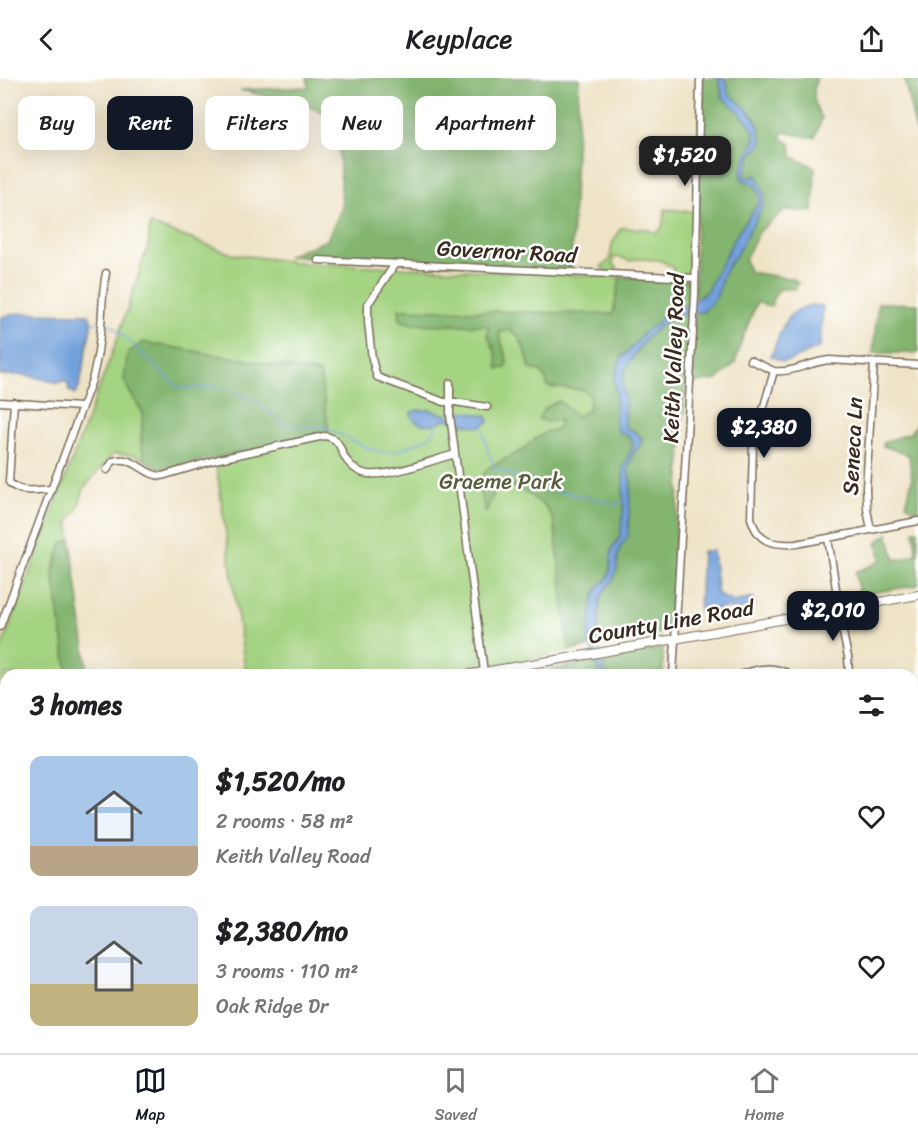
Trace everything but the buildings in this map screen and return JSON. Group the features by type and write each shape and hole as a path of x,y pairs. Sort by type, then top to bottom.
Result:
{"main road":[{"name":"County Line Road","path":"502,669 918,595"}],"street":[{"name":"Keith Valley Road","path":"674,669 695,296 700,78"},
{"name":"Governor Road","path":"318,260 694,278"},
{"path":"395,264 368,304 372,359 377,377 444,402 487,407"},
{"path":"0,627 92,380 100,341 102,294 106,273"},
{"path":"750,360 774,372 829,360 918,365"},
{"name":"Seneca Ln","path":"871,530 866,488 874,363"},
{"path":"774,372 753,445 751,518 758,533 766,541 774,544 796,544 918,521"},
{"path":"450,383 455,454 484,669"},
{"path":"0,402 81,407"},
{"path":"15,402 9,482 16,489 51,489"},
{"path":"107,470 113,461 124,460 133,462 155,476 162,476 225,458 324,436 334,439 346,460 357,471 366,474 391,472 455,454"},
{"path":"828,538 849,669"},
{"path":"761,669 777,669"}],"green space":[{"path":"307,78 579,78 571,270 287,256 327,240 342,207 339,150 403,150 403,96 321,96 321,112 309,107 309,96 265,96 240,90 309,87"},
{"path":"700,78 817,78 814,99 822,118 815,137 784,132 781,138 791,144 792,157 815,167 813,212 785,210 760,231 745,259 749,272 794,279 798,283 795,289 780,289 773,298 771,307 757,302 735,363 717,380 693,383"},
{"path":"904,78 918,78 918,135 917,135"},
{"path":"665,209 694,212 692,276 670,275 674,268 660,260 629,261 614,257 613,265 617,267 616,271 606,272 601,267 610,260 612,244 621,228 647,229 655,233 662,228"},
{"name":"Graeme Park","path":"150,224 232,254 304,263 692,280 670,631 477,669 245,669 215,457 128,389 143,413 141,443 145,460 134,455 113,454 84,488 77,511 69,521 71,540 62,543 53,572 67,669 0,669 0,652 117,340 148,246"},
{"path":"620,277 692,280 670,631 569,649 554,521 545,506 519,488 498,485 486,512 477,484 488,468 522,450 546,432 557,429 560,419 548,422 538,419 545,408 559,401 577,416 588,411 590,395 583,390 548,387 540,371 530,369 518,336 509,330 499,333 507,360 506,368 498,369 496,354 487,334 489,326 412,324 400,320 399,309 613,314"},
{"path":"878,303 918,304 918,353 873,353"},
{"path":"143,342 320,373 329,432 171,468 157,468 145,460 141,443 143,413 124,379 128,353"},
{"path":"918,421 918,512 906,504 912,479 909,455 883,446 884,442 910,433"},
{"path":"914,530 918,530 918,585 859,595 855,572 881,560 877,542 888,534 895,560 906,558 916,554"},
{"path":"71,540 87,669 67,669 53,572 62,543"},
{"path":"663,648 663,669 554,669"}],"water":[{"path":"718,78 725,78 728,93 751,114 759,127 762,143 751,154 743,175 751,177 756,175 765,195 763,206 729,264 712,303 703,312 684,313 668,320 647,337 627,366 622,378 625,427 634,431 642,439 639,448 634,451 628,469 631,484 627,539 621,545 613,580 600,600 598,637 604,669 598,669 588,639 592,606 595,593 607,580 612,548 620,537 624,503 623,466 634,444 629,437 618,431 615,425 614,379 621,358 662,316 687,305 706,292 738,232 759,203 760,197 755,185 741,179 741,171 754,142 755,133 739,112 723,98"},
{"path":"810,305 823,306 820,347 783,362 771,356 788,318 794,312"},
{"path":"20,313 89,314 92,322 76,394 68,390 69,384 64,381 59,383 24,375 0,375 0,320 1,317"},
{"path":"431,410 453,417 462,411 487,416 489,422 478,427 445,419 436,424 425,425 415,421 412,417 411,412"},
{"path":"702,551 713,551 718,595 734,602 753,598 755,606 740,610 726,608 699,611"}],"waterway":[{"path":"92,322 98,323"},
{"path":"103,324 113,326 179,388 222,387 256,401 285,425 325,427 372,450 392,453 430,437 438,423"},
{"path":"482,424 494,467 542,488 608,502 614,506 624,501"}]}
